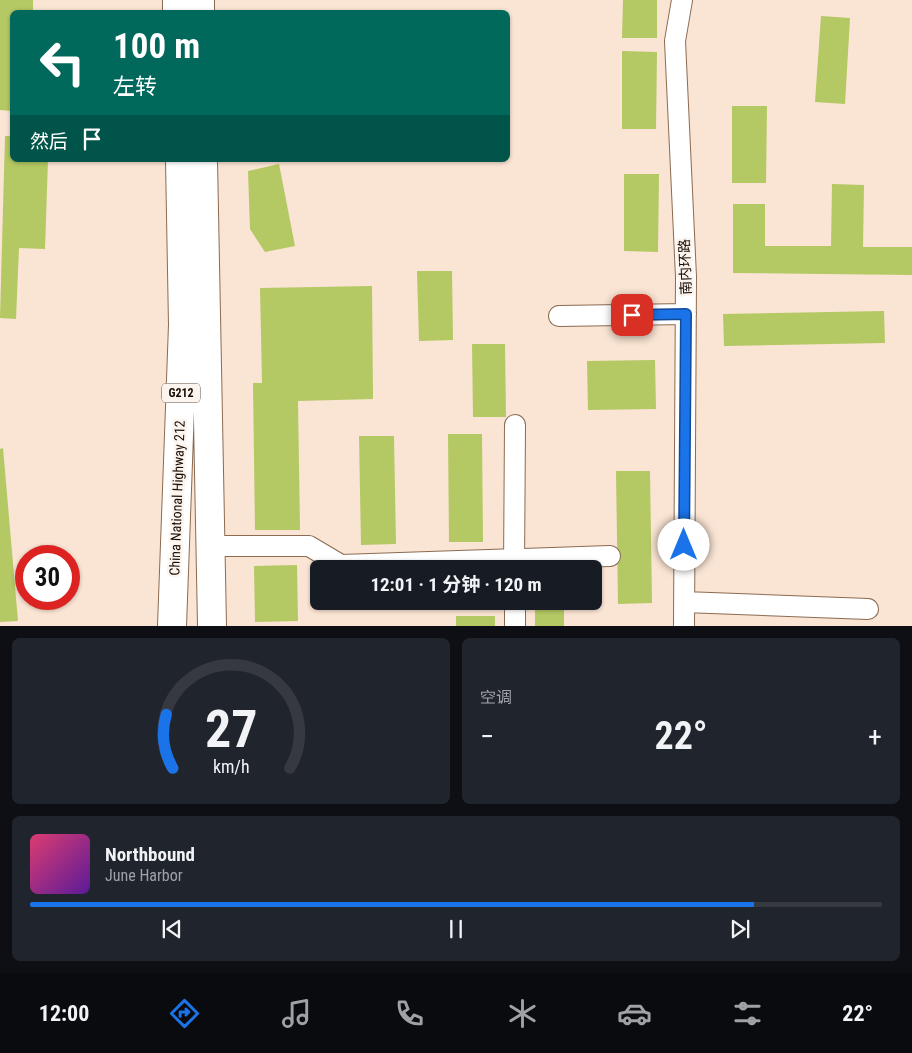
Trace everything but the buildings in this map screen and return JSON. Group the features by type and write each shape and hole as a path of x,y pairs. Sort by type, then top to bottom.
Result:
{"highway":[{"name":"China National Highway 212","path":"172,626 183,325 180,162"},
{"name":"China National Highway 212","path":"203,162 212,626"}],"street":[{"name":"南内环路","path":"682,0 675,41 686,314 684,626"},
{"path":"559,316 686,314"},
{"path":"514,560 515,424"},
{"path":"211,546 309,546 333,560"},
{"path":"567,560 610,556"},
{"path":"684,602 868,609"},
{"path":"515,610 515,626"}],"route":[{"path":"632,315 686,314 684,545"}]}
